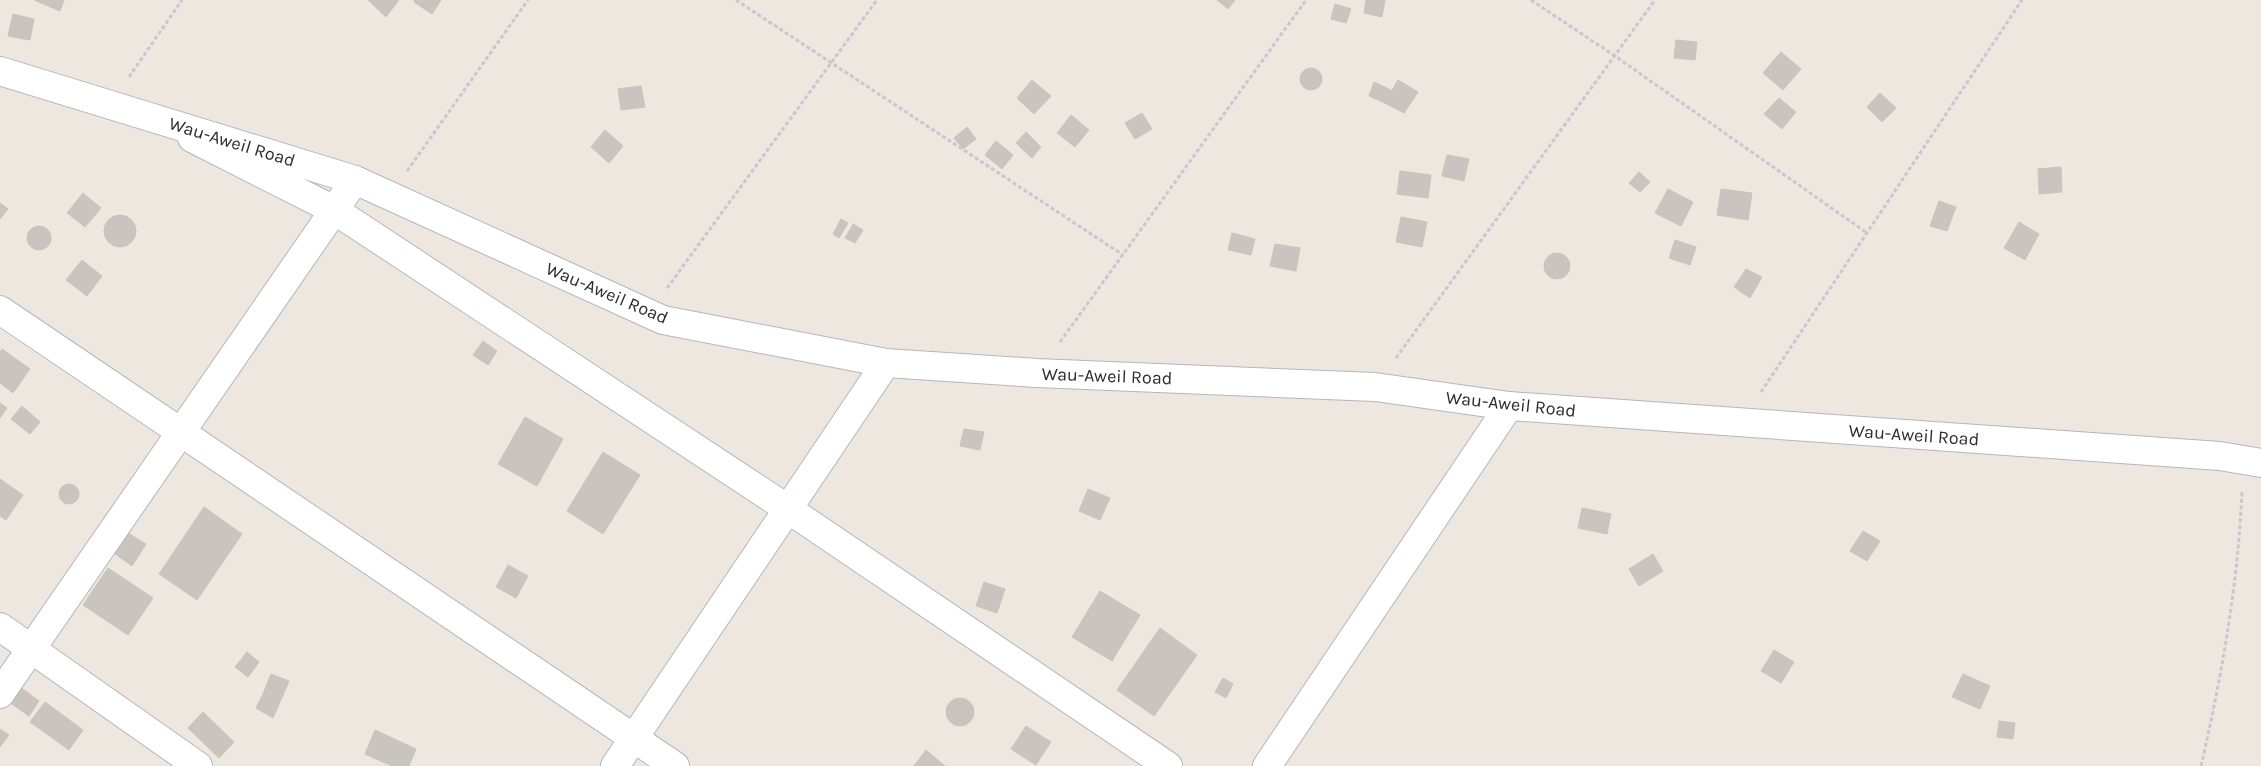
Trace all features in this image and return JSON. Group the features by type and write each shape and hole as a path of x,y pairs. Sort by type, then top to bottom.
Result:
{"street":[{"name":"Wau-Aweil Road","path":"0,71 354,180 664,320 886,363 1037,373 1375,387 1509,406 1740,424 2211,456 2252,461"},
{"path":"148,116 334,210 788,509 1168,766"},
{"path":"0,694 354,180"},
{"path":"0,310 676,766"},
{"path":"614,766 886,363"},
{"path":"1267,766 1509,406"},
{"path":"0,627 198,766"}],"path":[{"path":"110,104 182,0"},
{"path":"390,196 528,0"},
{"path":"736,0 1122,255"},
{"path":"649,313 877,0"},
{"path":"1037,373 1306,0"},
{"path":"1530,0 1614,56 1867,232"},
{"path":"1375,387 1655,0"},
{"path":"1740,424 2022,0"},
{"path":"2201,766 2220,682 2252,461"}],"building":[{"path":"34,0 64,0 60,11"},
{"path":"368,0 399,0 386,17"},
{"path":"415,0 441,0 432,14 414,2"},
{"path":"1217,0 1235,0 1228,9"},
{"path":"1366,0 1385,0 1382,17 1364,13"},
{"path":"1335,4 1351,9 1346,23 1331,19"},
{"path":"13,14 34,19 30,40 8,36"},
{"path":"1676,40 1697,42 1695,60 1674,58"},
{"path":"1781,52 1801,69 1783,90 1763,73"},
{"path":"1311,68 1319,71 1322,79 1319,87 1311,90 1303,87 1300,79 1303,71"},
{"path":"1032,80 1051,96 1034,114 1017,98"},
{"path":"1398,80 1418,92 1404,113 1385,103"},
{"path":"1374,82 1391,90 1385,103 1369,96"},
{"path":"641,86 645,107 621,110 618,89"},
{"path":"1880,93 1896,108 1882,122 1867,107"},
{"path":"1779,98 1796,112 1782,129 1764,114"},
{"path":"1142,113 1152,129 1135,139 1125,123"},
{"path":"1071,115 1089,130 1075,147 1057,133"},
{"path":"967,127 976,139 963,149 954,138"},
{"path":"605,130 623,146 609,163 591,147"},
{"path":"1026,132 1041,147 1032,158 1016,143"},
{"path":"996,141 1013,155 1002,169 985,155"},
{"path":"1447,155 1469,159 1464,181 1442,176"},
{"path":"2061,167 2062,192 2039,194 2038,169"},
{"path":"1400,171 1431,175 1428,198 1397,194"},
{"path":"1639,172 1650,182 1640,192 1629,183"},
{"path":"1668,189 1693,202 1681,226 1655,213"},
{"path":"1721,189 1752,193 1748,220 1717,215"},
{"path":"83,193 101,208 85,227 67,213"},
{"path":"1939,201 1956,207 1947,231 1930,226"},
{"path":"0,203 8,209 0,219"},
{"path":"120,215 131,220 136,231 131,242 120,247 109,242 104,231 109,220"},
{"path":"1401,217 1427,222 1422,247 1396,242"},
{"path":"841,219 848,223 839,238 833,234"},
{"path":"2019,222 2039,234 2025,260 2004,248"},
{"path":"853,224 863,230 855,243 845,238"},
{"path":"39,226 48,229 51,238 48,247 39,250 30,247 27,238 30,229"},
{"path":"1232,233 1255,239 1251,255 1228,250"},
{"path":"1675,240 1696,247 1690,265 1669,258"},
{"path":"1275,244 1300,248 1296,271 1270,266"},
{"path":"1557,253 1566,257 1570,266 1566,275 1557,279 1548,275 1544,266 1548,257"},
{"path":"82,260 102,276 87,296 66,280"},
{"path":"1746,269 1762,277 1750,298 1734,287"},
{"path":"483,341 497,351 488,365 473,355"},
{"path":"2,349 30,369 13,393 0,383 0,353"},
{"path":"0,403 7,408 0,418"},
{"path":"22,406 40,422 30,434 11,419"},
{"path":"525,417 563,439 537,486 498,464"},
{"path":"964,429 984,432 980,450 960,446"},
{"path":"603,452 640,475 603,534 567,511"},
{"path":"0,479 23,495 6,520 0,516"},
{"path":"69,484 76,487 79,494 76,501 69,504 62,501 59,494 62,487"},
{"path":"1088,489 1110,498 1100,520 1079,511"},
{"path":"204,507 242,534 197,600 159,574"},
{"path":"1582,508 1611,514 1607,534 1578,528"},
{"path":"125,531 146,544 132,566 111,551"},
{"path":"1863,531 1880,541 1867,561 1850,551"},
{"path":"1653,554 1663,571 1639,586 1629,569"},
{"path":"508,565 528,576 516,598 496,587"},
{"path":"108,568 153,598 128,635 83,605"},
{"path":"984,582 1005,589 997,613 976,606"},
{"path":"1100,591 1140,615 1112,661 1072,637"},
{"path":"1160,628 1197,655 1154,716 1117,690"},
{"path":"1774,650 1794,662 1781,683 1761,671"},
{"path":"247,652 259,662 248,677 235,667"},
{"path":"271,674 289,681 280,702 263,694"},
{"path":"1963,674 1990,686 1980,709 1952,697"},
{"path":"1223,678 1233,684 1226,698 1215,692"},
{"path":"20,687 39,701 29,716 9,702"},
{"path":"263,694 280,702 273,718 256,708"},
{"path":"960,698 970,702 974,712 970,722 960,726 950,722 946,712 950,702"},
{"path":"45,702 83,730 69,750 30,722"},
{"path":"203,712 234,742 219,758 188,728"},
{"path":"1999,721 2015,723 2013,739 1997,737"},
{"path":"1026,726 1051,742 1036,765 1011,749"},
{"path":"0,729 9,735 0,747"},
{"path":"375,730 416,749 409,766 392,766 365,754"},
{"path":"926,750 945,766 914,766"}]}
